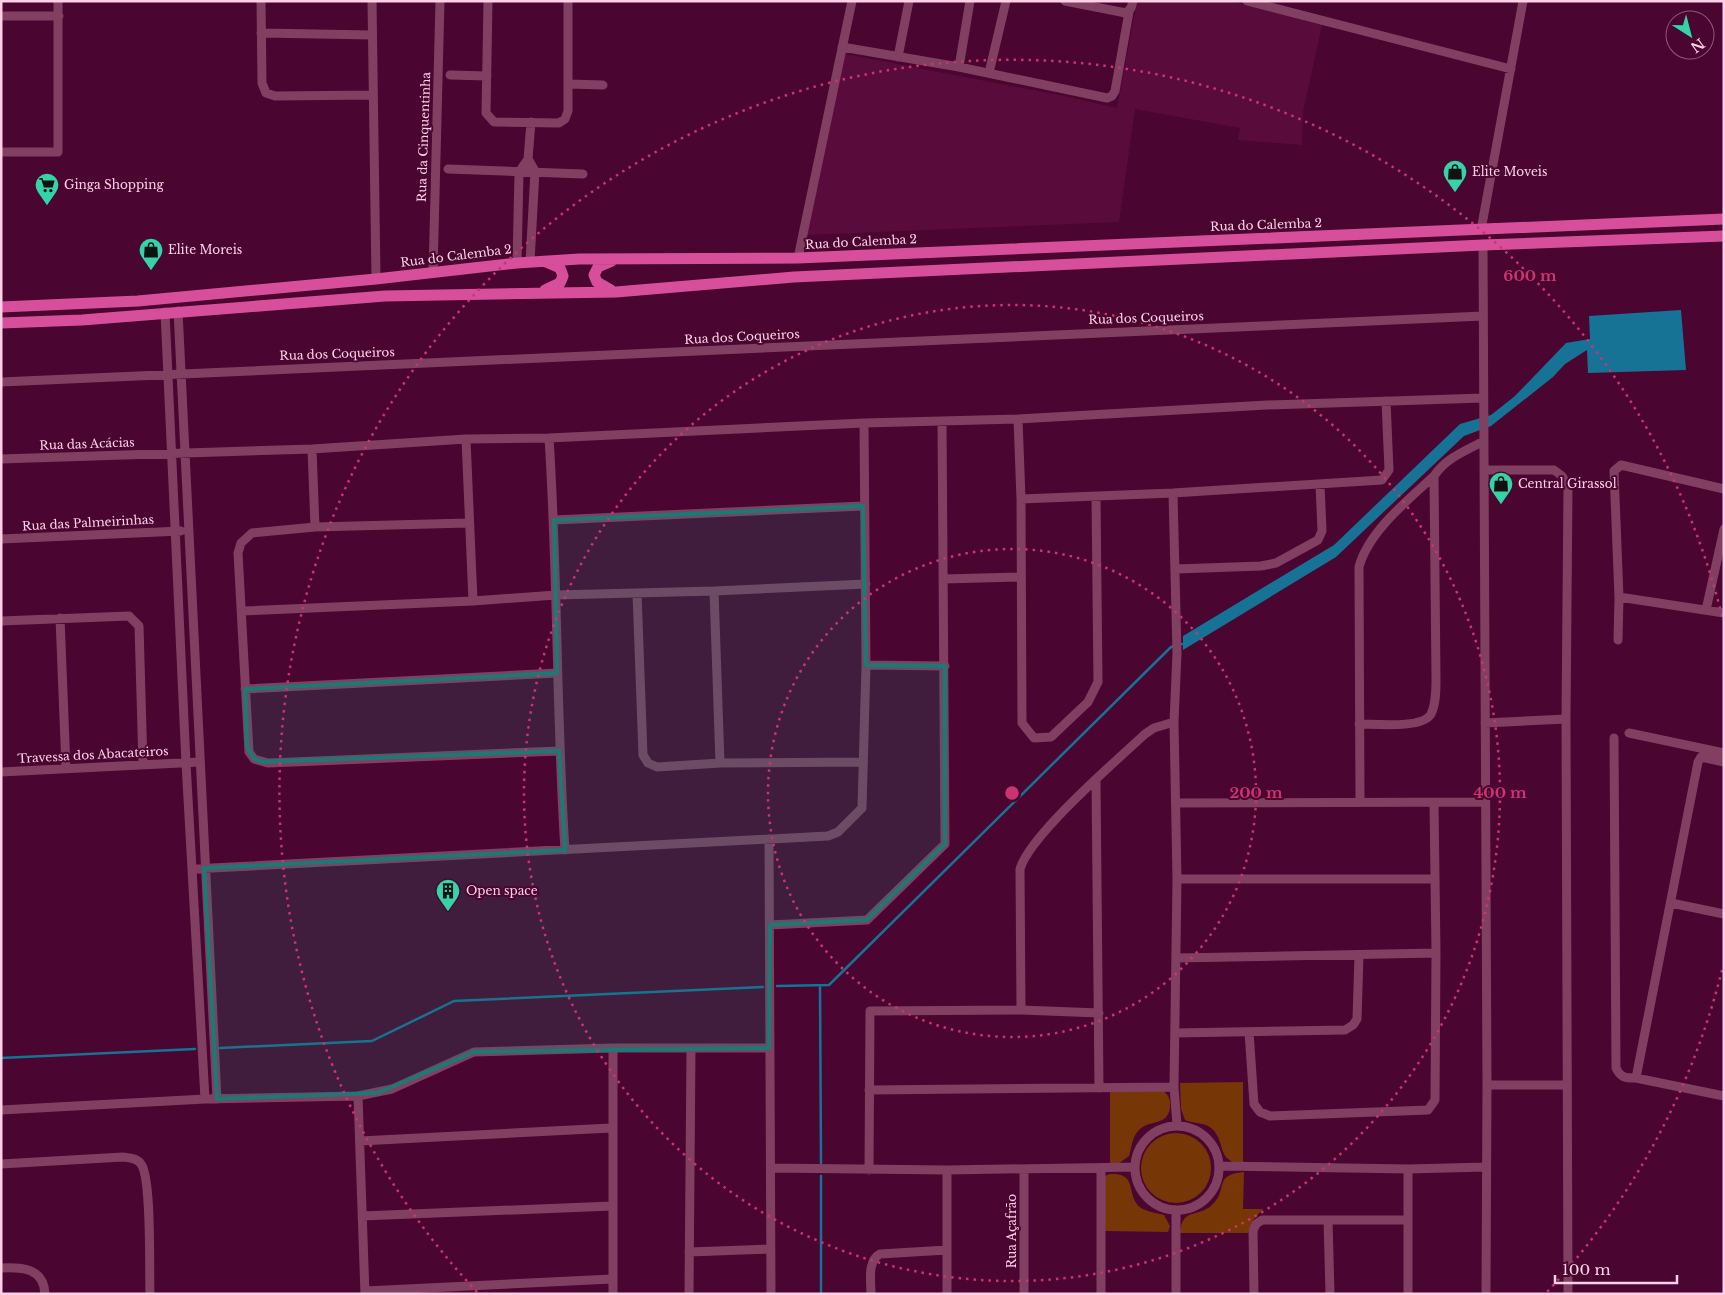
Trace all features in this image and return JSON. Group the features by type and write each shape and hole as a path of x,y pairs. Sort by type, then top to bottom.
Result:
{"main road":[{"name":"Rua do Calemba 2","path":"1,307 138,300 376,279 536,261 618,258 798,258 1724,219"},
{"path":"1,323 82,320 385,296 616,292 794,277 1483,245 1724,236"},
{"path":"616,292 602,287 596,282 594,275 598,267 618,258"},
{"path":"536,261 560,268 563,276 556,286 541,292"}],"street":[{"path":"1,152 58,152 58,1"},
{"path":"262,1 262,87 267,94 373,95"},
{"path":"372,1 376,279"},
{"name":"Rua da Cinquentinha","path":"433,273 440,1"},
{"path":"488,1 486,113 494,122 559,123 565,119 568,111 568,1"},
{"path":"798,258 852,1"},
{"path":"898,57 909,1"},
{"path":"959,66 970,1"},
{"path":"989,73 1006,1"},
{"path":"1066,1 1129,12"},
{"path":"842,47 959,66 1107,98 1112,96 1132,1"},
{"path":"1247,1 1280,5 1511,69"},
{"path":"1481,230 1523,1"},
{"path":"1,16 58,16"},
{"path":"261,33 372,35"},
{"path":"450,75 487,76"},
{"path":"568,84 603,84"},
{"path":"517,263 519,172 528,159 531,122"},
{"path":"528,159 535,171 536,261"},
{"path":"448,169 583,174"},
{"path":"1483,245 1487,1085 1486,1294"},
{"path":"178,311 213,1056 217,1099"},
{"path":"165,312 174,453 186,763 205,1099"},
{"name":"Rua dos Coqueiros","path":"1,382 1483,316"},
{"name":"Rua das Acácias","path":"1,459 312,449 466,439 549,438 864,423 1018,419 1483,398"},
{"path":"1021,499 1173,493 1385,478 1389,470 1386,401"},
{"path":"1018,419 1021,499 1022,723 1034,738 1051,737 1088,702 1098,682 1096,497"},
{"path":"770,925 867,920 945,844 942,421"},
{"path":"192,869 828,836 845,826 862,808 866,665 866,584 863,506 864,423"},
{"path":"549,438 554,520 559,751 565,850"},
{"path":"466,439 468,523 473,601"},
{"path":"1360,802 1358,567 1362,552 1406,501 1434,476 1440,467 1484,441"},
{"path":"312,449 315,527"},
{"path":"1618,640 1620,597 1614,471 1616,467 1621,466 1724,489"},
{"path":"1484,470 1554,470 1566,482 1568,1294"},
{"path":"1359,724 1420,723 1431,715 1435,698 1436,679 1434,476"},
{"path":"1176,569 1261,566 1276,563 1318,540 1322,531 1320,484"},
{"path":"1173,493 1178,652 1174,722 1177,879 1174,1087 1177,1125"},
{"path":"554,520 863,506"},
{"path":"468,523 315,527 252,533 244,539 238,553 247,747 251,756 262,762 559,751"},
{"path":"1706,610 1724,529"},
{"name":"Rua das Palmeirinhas","path":"1,539 189,530"},
{"path":"944,579 1021,577"},
{"path":"242,611 473,601 556,595 714,591 866,584"},
{"path":"714,591 720,763"},
{"path":"637,593 644,759 657,767 720,763 863,762"},
{"path":"1620,597 1724,613"},
{"path":"1,621 129,616 139,626 143,765"},
{"path":"60,618 66,768"},
{"path":"866,665 945,666"},
{"path":"245,689 557,674"},
{"path":"1485,723 1566,719"},
{"path":"1022,1010 1020,869 1024,857 1039,838 1145,734 1154,728 1174,722"},
{"path":"1629,732 1724,753"},
{"path":"1614,738 1616,1068 1620,1076 1724,1096"},
{"path":"1636,1078 1699,759 1701,757 1724,762"},
{"name":"Travessa dos Abacateiros","path":"1,772 200,762"},
{"path":"1096,781 1100,1088"},
{"path":"1176,803 1485,802"},
{"path":"1249,1032 1252,1094 1254,1104 1260,1112 1270,1116 1282,1116 1428,1110 1435,1100 1434,803"},
{"path":"770,839 771,1294"},
{"path":"1177,879 1435,879"},
{"path":"1671,903 1724,914"},
{"path":"1176,958 1436,953"},
{"path":"1175,1033 1345,1030 1353,1025 1357,1019 1359,955"},
{"path":"868,1170 870,1011 1022,1010 1099,1013"},
{"path":"1,1110 205,1099 358,1096 392,1089 474,1052 613,1048 769,1048"},
{"path":"613,1048 611,1128 613,1294"},
{"path":"689,1294 691,1049"},
{"path":"1487,1085 1567,1085"},
{"path":"869,1090 1174,1087"},
{"path":"358,1096 365,1292 612,1279"},
{"path":"1177,1125 1196,1130 1206,1138 1214,1148 1220,1166 1209,1196 1198,1204 1176,1210 1164,1208 1153,1203 1144,1194 1137,1183 1134,1167 1140,1148 1149,1136 1160,1130 1177,1125"},
{"path":"360,1141 611,1128"},
{"path":"1,1164 123,1157 134,1158 141,1164 147,1183 150,1294"},
{"path":"1220,1166 1408,1169 1486,1167"},
{"path":"771,1168 947,1170 1134,1167"},
{"path":"1101,1168 1101,1294"},
{"name":"Rua Açafrão","path":"1024,1169 1024,1294"},
{"path":"1408,1169 1408,1294"},
{"path":"947,1170 947,1294"},
{"path":"362,1216 612,1206"},
{"path":"1176,1210 1176,1294"},
{"path":"1254,1294 1254,1231 1256,1224 1262,1220 1408,1220"},
{"path":"1328,1220 1330,1294"},
{"path":"689,1252 770,1249"},
{"path":"871,1294 871,1263 875,1256 880,1254 947,1250"},
{"path":"1,1268 19,1267 36,1272 45,1284 45,1294"}],"highlighted area":[{"path":"863,506 866,665 945,666 945,844 867,920 770,925 769,1048 474,1052 378,1093 217,1099 204,868 565,850 559,751 262,762 254,759 247,747 245,689 557,673 554,520"}],"shaded area":[{"path":"1137,1 1231,1 1322,25 1303,112 1302,145 1238,140 1240,128 1135,109 1119,222 805,235 845,54 1117,108"},
{"path":"1243,1082 1243,1164 1228,1159 1216,1133 1211,1128 1185,1120 1181,1109 1180,1083"},
{"path":"1162,1090 1170,1102 1169,1113 1162,1120 1139,1130 1129,1156 1118,1164 1110,1163 1110,1092"},
{"path":"1176,1133 1189,1136 1201,1143 1208,1155 1211,1168 1208,1181 1201,1193 1189,1200 1176,1203 1163,1200 1151,1193 1144,1181 1141,1168 1144,1155 1151,1143 1163,1136"},
{"path":"1244,1172 1243,1209 1263,1209 1253,1220 1248,1233 1180,1233 1181,1225 1187,1216 1207,1209 1212,1205 1220,1194 1222,1184 1228,1176"},
{"path":"1119,1174 1125,1177 1136,1203 1141,1208 1164,1215 1170,1226 1168,1232 1104,1231 1104,1176"}],"water":[{"path":"1681,310 1686,370 1588,373 1587,350 1565,364 1553,377 1491,426 1464,436 1336,557 1183,650 1183,636 1334,545 1460,424 1491,415 1515,396 1566,343 1590,339 1589,316"}],"waterway":[{"path":"777,986 829,985 1171,647 1182,644"},
{"path":"820,986 821,1163"},
{"path":"220,1048 372,1041 454,1001 763,987"},
{"path":"1,1058 195,1049"},
{"path":"821,1176 821,1294"}],"place":[{"name":"Elite Moveis","path":"1455,193"},
{"name":"Ginga Shopping","path":"47,206"},
{"name":"Elite Moreis","path":"151,271"},
{"name":"Central Girassol","path":"1501,505"},
{"name":"Open space","path":"448,912"}]}
